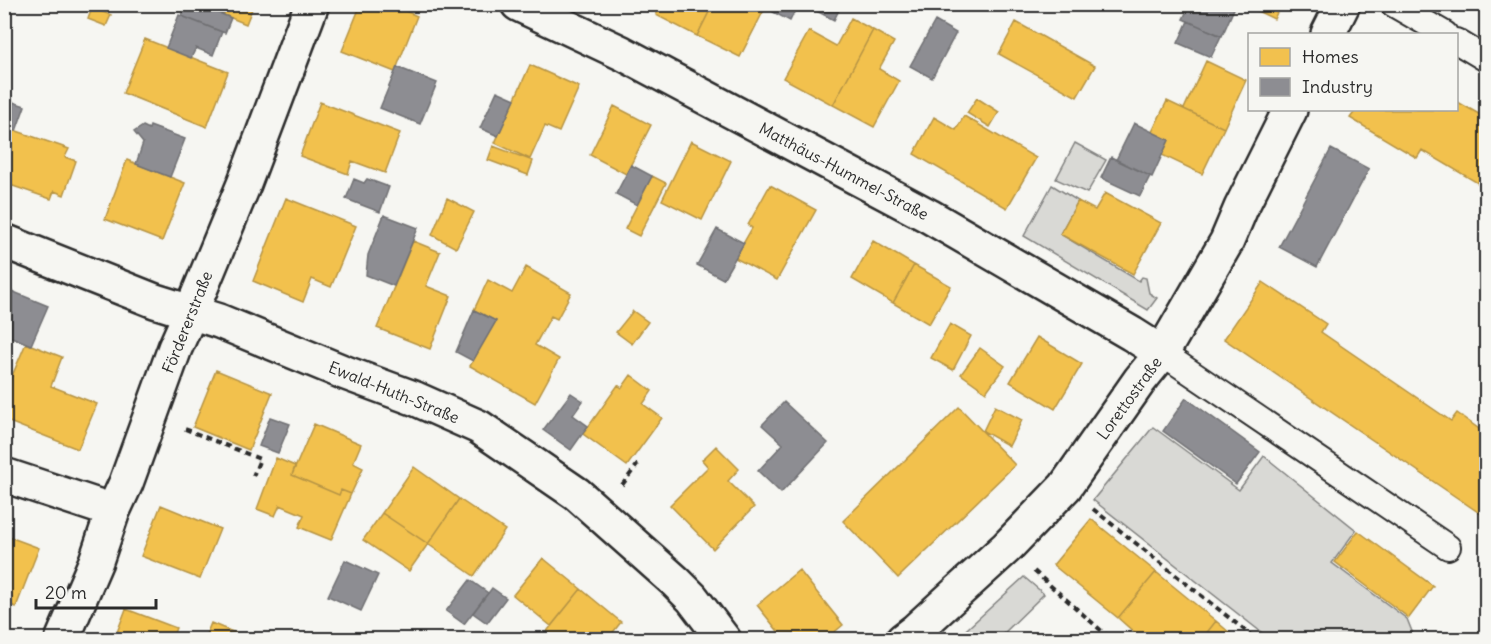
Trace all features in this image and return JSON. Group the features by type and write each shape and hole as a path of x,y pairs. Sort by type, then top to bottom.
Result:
{"street":[{"name":"Fördererstraße","path":"62,639 96,561 174,348 244,184 312,4"},
{"name":"Matthäus-Hummel-Straße","path":"518,4 622,53 929,216 1162,353"},
{"path":"1328,33 1343,4"},
{"name":"Lorettostraße","path":"903,639 916,630 1007,547 1065,487 1140,380 1162,353 1227,240 1290,111"},
{"name":"Ewald-Huth-Straße","path":"4,241 155,301 219,321 416,399 479,427 577,494 675,581 692,598 724,639"},
{"path":"4,476 113,511"}],"lane":[{"path":"1393,4 1443,33"},
{"path":"1458,42 1486,58"},
{"path":"1162,353 1448,548"}],"path":[{"path":"180,427 260,459 253,476"},
{"path":"617,493 638,464"},
{"path":"1065,487 1257,639"},
{"path":"1007,547 1112,639"}],"shaded area":[{"path":"1075,143 1106,160 1087,193 1056,179"},
{"path":"1052,185 1078,201 1060,234 1139,281 1142,277 1146,278 1149,293 1157,298 1148,310 1024,236"},
{"path":"1153,427 1239,490 1264,456 1356,530 1332,563 1407,619 1415,639 1270,639 1093,500"},
{"path":"1024,577 1044,594 998,639 956,639"}],"building: Homes":[{"path":"197,4 254,4 246,24"},
{"path":"361,4 389,4 417,16 395,72 342,51"},
{"path":"662,4 713,4 697,36 656,15"},
{"path":"713,4 759,4 765,8 740,57 697,36"},
{"path":"1243,4 1281,4 1274,19"},
{"path":"92,8 111,15 106,26 88,19"},
{"path":"851,18 873,30 833,105 783,78 809,31 836,46"},
{"path":"1016,22 1095,66 1077,97 999,54"},
{"path":"873,30 894,42 879,69 899,81 874,127 833,105"},
{"path":"145,39 228,72 207,127 123,93"},
{"path":"1206,61 1246,80 1224,128 1184,109"},
{"path":"530,65 579,87 559,132 545,126 530,159 495,143"},
{"path":"977,98 999,112 990,127 967,113"},
{"path":"1167,101 1224,128 1202,174 1162,155 1169,140 1152,132"},
{"path":"320,102 400,133 385,173 352,161 348,174 300,156"},
{"path":"1458,102 1486,118 1486,188 1422,150 1417,158 1350,118 1355,111 1458,111"},
{"path":"614,106 651,125 626,174 590,155"},
{"path":"964,116 1036,158 1007,208 914,154 934,117 956,130"},
{"path":"11,129 69,149 65,157 76,161 64,195 54,191 51,199 4,183 4,149"},
{"path":"691,141 731,161 702,220 662,200"},
{"path":"493,146 533,161 528,175 488,160"},
{"path":"127,160 185,183 162,241 105,219"},
{"path":"652,176 666,183 639,236 625,229"},
{"path":"770,185 816,210 777,280 735,258 752,228 748,225"},
{"path":"1105,193 1161,223 1133,274 1060,234 1078,201 1095,210"},
{"path":"286,198 356,226 331,287 312,279 303,302 253,281"},
{"path":"447,198 474,212 456,248 432,235"},
{"path":"413,241 440,252 426,286 451,296 430,349 377,328"},
{"path":"873,241 914,265 893,303 852,279"},
{"path":"914,265 951,286 929,324 893,303"},
{"path":"526,267 571,293 557,319 551,316 535,345 559,359 535,403 470,366 496,321 474,310 488,280 512,293"},
{"path":"1263,282 1326,324 1321,332 1451,421 1457,413 1486,434 1486,507 1481,514 1224,339"},
{"path":"633,311 648,322 632,344 616,332"},
{"path":"950,324 971,336 953,370 931,358"},
{"path":"1037,337 1082,364 1055,409 1010,382"},
{"path":"26,343 62,357 51,386 97,404 78,449 4,420 4,395"},
{"path":"980,348 1005,366 986,392 961,374"},
{"path":"216,370 272,393 249,450 193,427"},
{"path":"631,375 652,391 643,404 662,418 627,466 583,434 618,385 622,388"},
{"path":"995,406 1022,420 1009,446 983,431"},
{"path":"959,407 1015,465 898,578 843,521"},
{"path":"314,424 361,444 353,463 363,468 351,494 341,490 339,495 292,475"},
{"path":"716,446 739,469 728,481 754,507 713,549 670,505 708,467 702,460"},
{"path":"276,458 295,466 292,475 339,495 341,490 351,494 331,540 299,527 304,515 280,505 275,516 257,509"},
{"path":"414,467 459,499 428,544 382,513"},
{"path":"459,499 505,530 474,576 428,544"},
{"path":"161,505 220,529 200,579 141,556"},
{"path":"382,513 428,544 409,571 363,540"},
{"path":"1091,519 1156,572 1118,618 1053,565"},
{"path":"1358,531 1433,586 1409,618 1335,562"},
{"path":"4,535 39,548 16,607 4,603"},
{"path":"543,558 581,589 551,626 513,595"},
{"path":"799,570 843,625 825,640 785,640 757,605"},
{"path":"1156,572 1216,621 1201,640 1132,640 1136,634 1118,618"},
{"path":"581,589 621,622 607,640 540,640"},
{"path":"126,609 176,628 174,633 184,637 183,640 114,640"},
{"path":"1216,621 1238,640 1201,640"},
{"path":"211,623 252,640 204,640"}],"building: Industry":[{"path":"186,4 197,4 231,18 225,33 182,16"},
{"path":"777,4 798,4 790,21 773,12"},
{"path":"803,4 842,4 834,20"},
{"path":"1190,4 1236,4 1222,36 1183,19"},
{"path":"179,15 222,32 213,55 196,48 191,58 166,48"},
{"path":"935,21 956,33 932,78 910,66"},
{"path":"1188,21 1221,36 1211,57 1178,43"},
{"path":"397,67 437,83 420,124 380,108"},
{"path":"497,91 515,99 498,136 480,128"},
{"path":"4,99 25,106 16,131 5,127 4,129"},
{"path":"1134,123 1169,140 1152,177 1116,160"},
{"path":"143,126 149,129 150,126 185,139 170,177 136,164 143,143 134,132"},
{"path":"1331,149 1369,169 1317,267 1279,247"},
{"path":"1111,157 1150,176 1140,196 1101,178"},
{"path":"631,165 652,176 637,205 616,194"},
{"path":"354,179 364,183 367,179 389,187 380,212 346,199"},
{"path":"384,215 418,228 394,286 366,275 368,255"},
{"path":"717,229 744,243 723,279 697,265"},
{"path":"4,288 48,306 31,345 4,334"},
{"path":"474,310 496,321 473,361 456,352"},
{"path":"571,393 583,401 573,415 588,426 571,450 543,430"},
{"path":"1186,398 1260,452 1236,484 1163,431"},
{"path":"784,402 828,443 781,493 758,471 783,444 762,425"},
{"path":"270,417 290,424 278,453 259,446"},
{"path":"345,560 378,575 361,611 328,596"},
{"path":"470,580 488,593 464,624 446,611"},
{"path":"492,588 506,598 487,623 473,613"}]}
